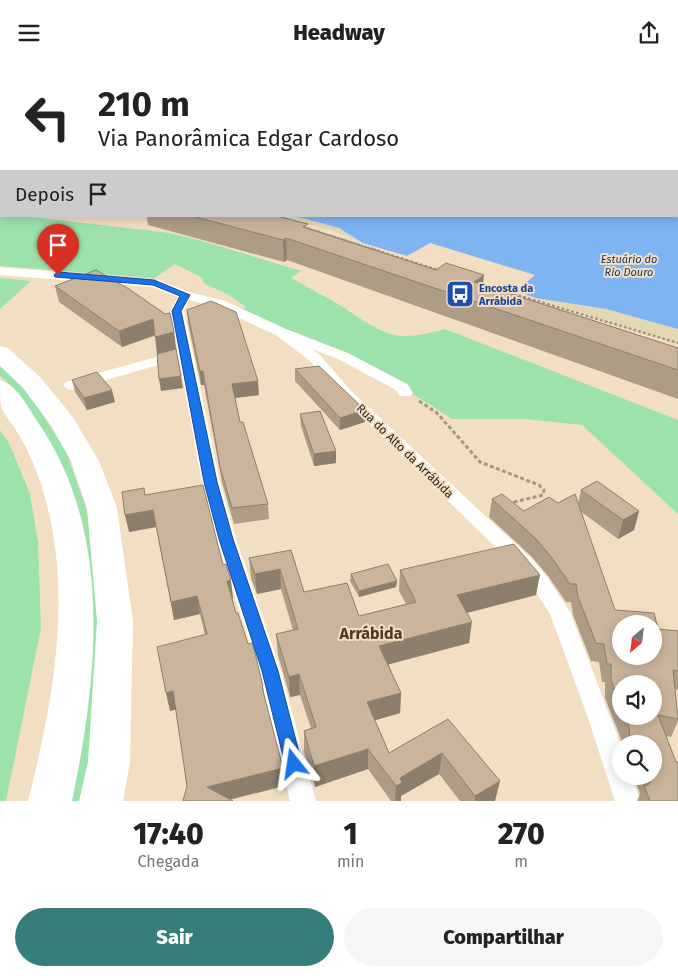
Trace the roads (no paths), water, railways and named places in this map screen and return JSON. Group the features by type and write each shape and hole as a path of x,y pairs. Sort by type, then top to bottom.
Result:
{"highway":[{"path":"0,353 32,383 62,422 85,461 102,508 116,621 108,762 101,801"},
{"path":"0,388 34,435 51,469 67,518 77,611 70,691 58,770 50,801"}],"street":[{"name":"Rua do Alto da Arrábida","path":"0,271 154,283 185,295 220,304 281,332 343,356 402,387 406,393"},
{"path":"185,295 177,311 211,482 226,539 270,671 303,801"},
{"name":"Rua do Alto da Arrábida","path":"281,332 315,358 345,393 486,528 502,541 540,582 560,612 628,801"},
{"path":"71,385 186,352"}],"water":[{"name":"Estuário do Rio Douro","path":"299,217 678,217 678,329 606,309 536,298 516,291 535,275 430,243 407,256 363,243 339,228"}],"place":[{"name":"Encosta da Arrábida","path":"460,294"}],"district":[{"name":"Arrábida","path":"371,633"}]}
